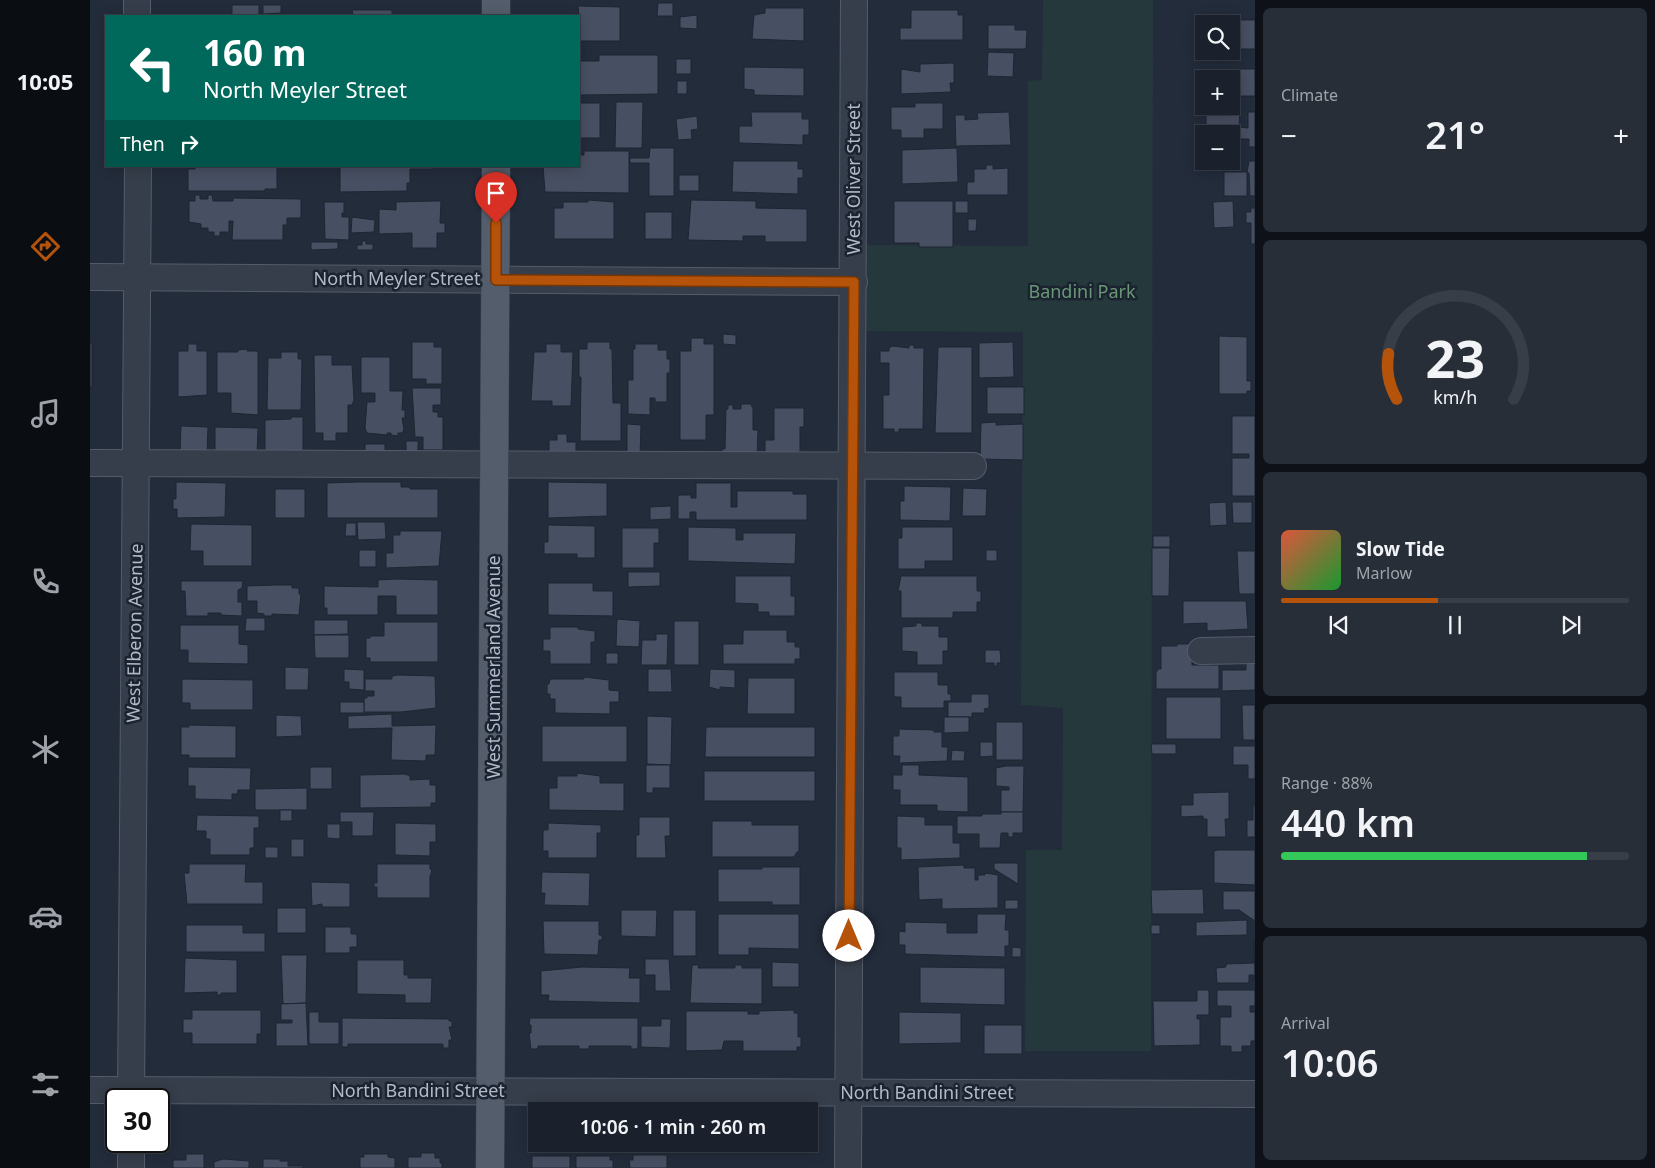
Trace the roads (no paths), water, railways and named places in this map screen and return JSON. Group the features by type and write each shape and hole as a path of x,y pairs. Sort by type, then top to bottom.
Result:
{"main road":[{"path":"496,0 496,15"},
{"name":"West Summerland Avenue","path":"490,1168 492,1092 496,167"}],"street":[{"path":"137,0 137,15"},
{"name":"West Oliver Street","path":"848,1168 854,0"},
{"name":"West Elberon Avenue","path":"131,1088 139,278 138,167"},
{"name":"North Meyler Street","path":"90,278 854,282"},
{"path":"90,462 973,466"},
{"path":"1201,651 1255,650"},
{"name":"North Bandini Street","path":"90,1090 105,1091"},
{"name":"North Bandini Street","path":"170,1094 848,1092 1255,1094"},
{"path":"131,1153 131,1168"}],"park label":[{"name":"Bandini Park","path":"1082,292"}]}
